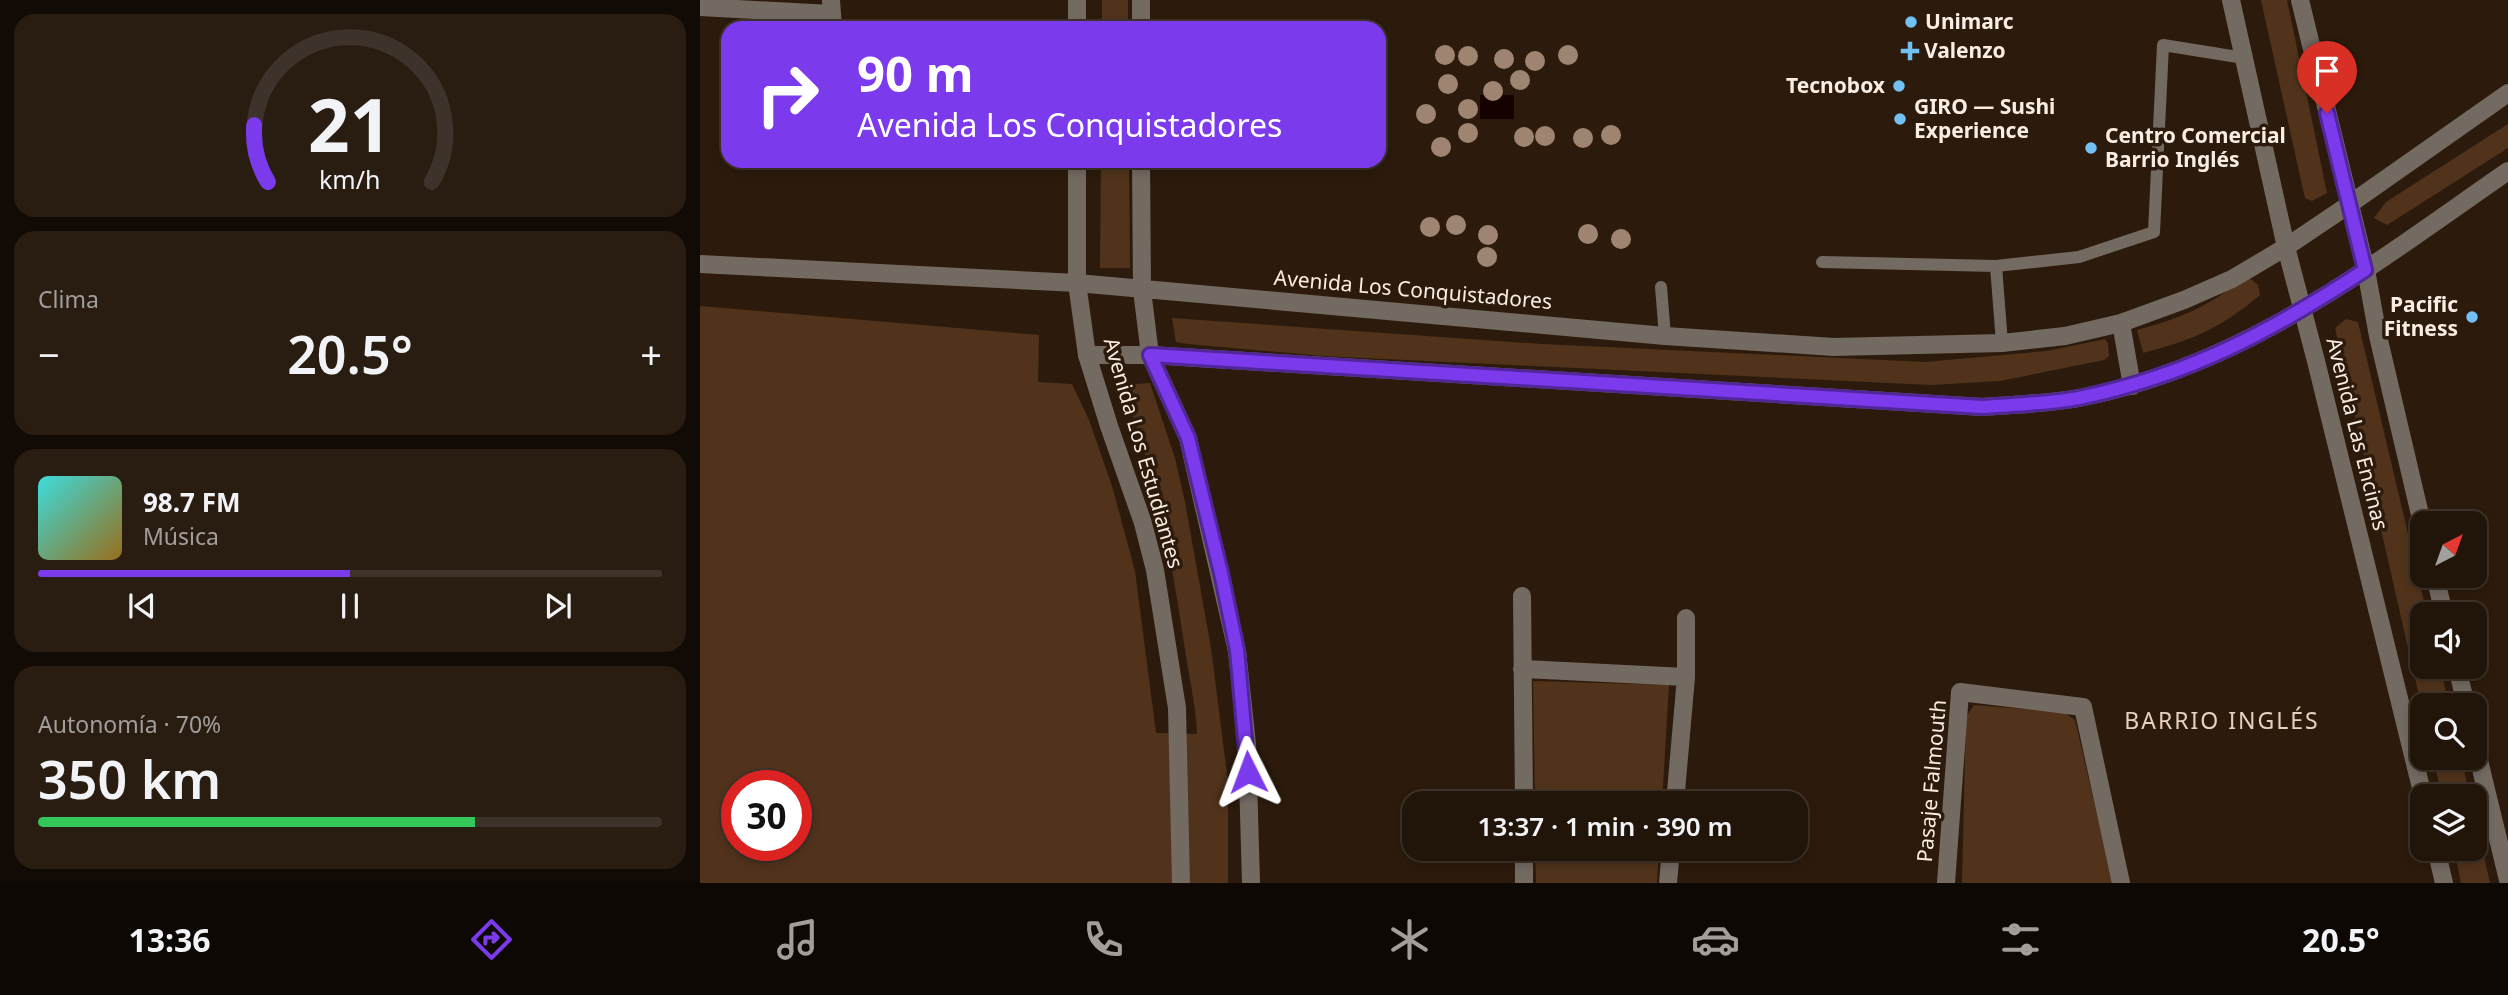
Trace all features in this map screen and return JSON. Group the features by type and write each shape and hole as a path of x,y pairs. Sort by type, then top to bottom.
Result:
{"street":[{"path":"1077,0 1077,21"},
{"path":"1141,0 1141,21"},
{"name":"Avenida Las Encinas","path":"2231,0 2286,247 2420,784"},
{"name":"Avenida Las Encinas","path":"2300,0 2420,511"},
{"path":"700,6 832,14"},
{"name":"Avenida Los Conquistadores","path":"700,264 1077,282 1665,336 1834,347 2002,343 2065,336 2121,323 2232,279 2350,204 2508,93"},
{"name":"Avenida Los Estudiantes","path":"1077,168 1077,282 1087,355 1156,570 1177,708 1181,883"},
{"name":"Avenida Los Estudiantes","path":"1141,168 1142,290 1150,355 1188,438 1237,650 1247,744 1251,883"},
{"path":"1087,355 1150,355 1983,407 2076,399 2132,386 2203,362 2303,311 2508,171"},
{"path":"2121,323 2132,386"},
{"path":"1522,596 1524,791"},
{"path":"1676,791 1686,677 1686,618"},
{"path":"1522,669 1686,677"},
{"name":"Pasaje Falmouth","path":"1946,883 1960,692 2083,707 2121,883"},
{"path":"2481,770 2508,880"},
{"path":"1524,861 1524,883"},
{"path":"1668,883 1670,861"},
{"path":"2439,861 2444,883"}],"lane":[{"path":"1822,262 1996,266 2079,257 2154,232 2163,45 2244,58"},
{"path":"1996,266 2002,343"},
{"path":"1661,287 1665,336"}],"shaded area":[{"path":"1102,0 1128,0 1128,21 1102,21"},
{"path":"2261,0 2287,0 2327,193 2312,201 2305,198"},
{"path":"1480,95 1514,95 1514,119 1480,119"},
{"path":"2508,124 2508,148 2387,225 2374,218 2386,202"},
{"path":"1101,168 1129,168 1130,268 1100,268"},
{"path":"2244,278 2251,279 2258,285 2260,295 2232,317 2205,332 2143,353 2137,330 2194,310"},
{"path":"700,306 1039,335 1038,382 1072,384 1089,420 1112,486 1135,571 1156,733 1197,734 1180,616 1161,515 1144,449 1121,385 1150,383 1175,458 1211,648 1228,782 1228,883 700,883"},
{"path":"1172,318 1542,344 1925,362 2047,351 2105,339 2109,356 2104,360 2000,381 1931,385 1323,356 1176,342"},
{"path":"2346,319 2358,322 2410,542 2410,588 2421,588 2424,602 2410,602 2410,656 2335,328"},
{"path":"2415,679 2443,679 2446,693 2418,693"},
{"path":"1533,681 1669,685 1663,791 1535,791"},
{"path":"1974,705 2064,712 2075,720 2113,883 1962,883 1966,717"},
{"path":"2436,770 2464,770 2467,784 2439,784"},
{"path":"1535,861 1658,861 1657,883 1536,883"},
{"path":"2456,861 2485,861 2490,883 2461,883"}],"place":[{"name":"Unimarc","path":"1911,22"},
{"name":"Valenzo","path":"1910,51"},
{"name":"Tecnobox","path":"1899,86"},
{"name":"GIRO — Sushi Experience","path":"1900,119"},
{"name":"Centro Comercial Barrio Inglés","path":"2091,148"},
{"name":"Pacific Fitness","path":"2472,317"}],"district":[{"name":"BARRIO INGLÉS","path":"2222,721"}],"route":[{"path":"1248,772 1237,650 1221,573 1188,438 1150,355 1983,407 2076,399 2132,386 2203,362 2303,311 2365,270 2327,113"}]}
